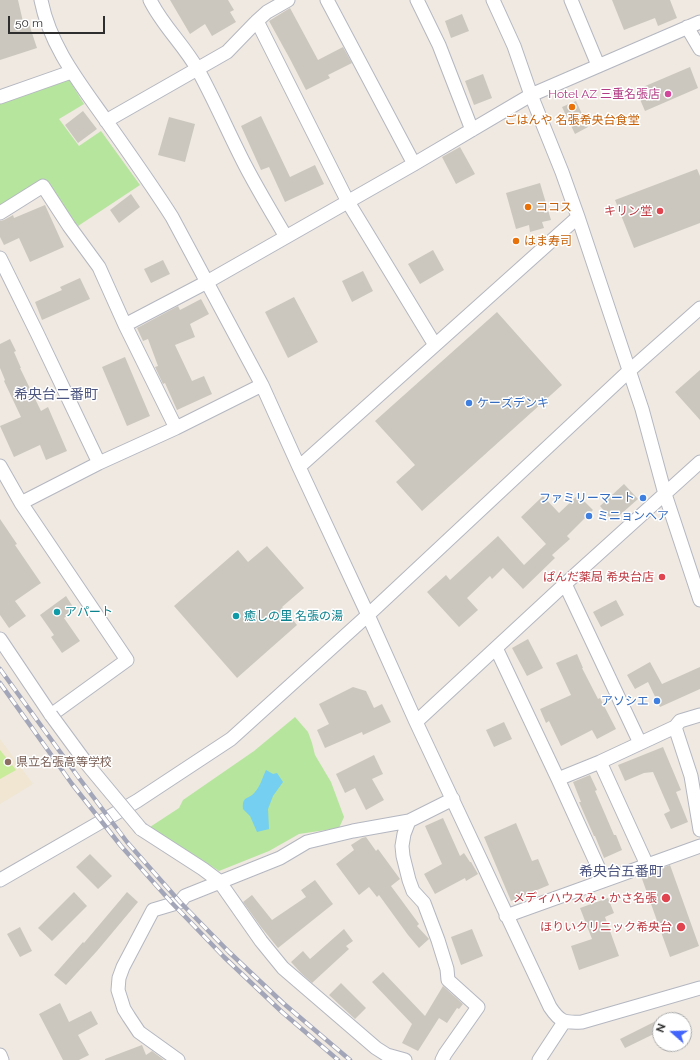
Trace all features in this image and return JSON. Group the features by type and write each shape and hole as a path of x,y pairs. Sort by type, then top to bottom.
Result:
{"street":[{"path":"41,0 45,20 58,48 72,72 164,205 262,385 506,916 555,1015 564,1022 582,1022 700,988"},
{"path":"150,0 155,10 198,69 246,167 286,237"},
{"path":"106,121 228,52 266,12 288,0"},
{"path":"328,0 414,164"},
{"path":"417,0 439,45 472,130"},
{"path":"492,0 514,46 531,95 562,172 578,217 642,409 666,494 700,600"},
{"path":"571,0 598,65"},
{"path":"257,21 348,202 435,345"},
{"path":"125,325 207,282 414,164 531,95 700,22"},
{"path":"687,27 700,49"},
{"path":"0,97 72,72"},
{"path":"0,213 44,186 69,226 99,267 125,325 176,428"},
{"path":"299,467 578,217"},
{"path":"0,258 41,340 99,463"},
{"path":"0,880 137,801 231,739 368,614 629,371 700,308"},
{"path":"21,502 262,385"},
{"path":"416,722 700,462"},
{"path":"0,466 21,502 127,660 51,715"},
{"path":"565,584 640,743"},
{"path":"0,639 51,715 87,764 141,829 219,881 261,941 283,968 376,1048 387,1056 404,1060"},
{"path":"496,648 604,880"},
{"path":"558,779 600,762 675,727 680,721 700,715"},
{"path":"675,727 691,776 700,830"},
{"path":"600,762 647,865"},
{"path":"178,1060 140,1032 124,1009 118,990 119,978 153,910 180,902 185,896 219,881 280,858 307,842 353,831 409,821 453,799"},
{"path":"409,821 404,834 402,846 403,856 413,891 424,903 438,940 447,969 448,980 478,1008 442,1060"},
{"path":"506,916 700,846"},
{"path":"538,1060 564,1022"},
{"path":"0,1056 2,1060"}],"shaded area":[{"name":"県立名張高等学校","path":"0,739 33,784 0,804"}],"green space":[{"path":"68,78 84,104 59,119 79,146 101,131 140,185 78,226 45,183 0,208 0,103"},
{"path":"295,717 308,732 315,755 331,782 344,817 339,828 299,834 269,851 219,871 150,827 179,808 183,800 254,751"},
{"path":"0,750 16,770 0,779"}],"water":[{"path":"266,770 273,774 277,773 283,782 273,796 268,809 269,829 257,832 250,816 243,809 243,805 245,800 257,790"}],"building":[{"path":"0,0 18,0 24,26 29,24 37,48 0,60"},
{"path":"170,0 228,0 234,10 230,12 236,22 212,36 205,24 190,34"},
{"path":"612,0 670,0 677,18 658,26 655,18 624,30"},
{"path":"290,8 318,60 343,47 352,63 328,75 330,78 306,90 269,21"},
{"path":"462,14 469,31 451,38 445,21"},
{"path":"690,67 698,88 645,111 636,90"},
{"path":"483,74 492,98 474,105 465,81"},
{"path":"576,101 588,127 575,134 562,107"},
{"path":"83,111 97,129 78,143 65,125"},
{"path":"261,116 290,177 315,165 324,184 285,202 269,167 261,170 241,126"},
{"path":"169,117 195,124 185,162 158,155"},
{"path":"460,147 475,174 456,184 442,157"},
{"name":"キリン堂","path":"697,169 700,176 700,223 634,248 615,200"},
{"name":"ココス","path":"540,183 551,220 542,222 544,228 530,232 529,225 516,229 506,193"},
{"path":"131,194 140,207 119,223 110,210"},
{"path":"45,205 64,247 30,262 19,238 4,245 0,237 0,221 13,215 14,218"},
{"path":"433,250 444,270 420,284 408,264"},
{"path":"163,260 170,274 151,283 144,269"},
{"path":"363,271 373,291 352,302 342,281"},
{"path":"80,278 90,299 42,320 35,302 62,290 60,287"},
{"path":"294,297 318,342 288,358 265,312"},
{"path":"201,299 209,314 190,324 195,337 175,345 192,381 204,376 212,394 177,410 165,383 163,384 155,367 158,366 148,339 143,341 137,328 178,306 180,310"},
{"name":"ケーズデンキ","path":"497,312 562,385 422,511 396,482 415,465 375,421"},
{"path":"10,339 16,351 14,352 20,368 41,411 48,407 67,451 46,460 40,445 14,457 0,426 21,417 4,381 5,380 0,368 0,344"},
{"path":"125,357 150,416 127,426 102,367"},
{"path":"700,370 700,420 675,392"},
{"path":"624,484 638,499 613,521 600,506"},
{"path":"578,495 593,510 567,536 570,539 552,555 555,558 523,589 503,568 492,579 490,576 467,598 478,610 459,627 427,592 446,575 450,580 498,536 524,565 546,544 521,517 543,496 559,513"},
{"path":"0,519 17,544 15,545 41,583 15,601 26,616 9,628 0,615"},
{"name":"癒しの里 名張の湯","path":"267,546 304,588 282,607 297,625 237,678 174,606 238,550 248,562"},
{"path":"66,596 75,610 64,618 80,641 62,653 51,637 54,635 40,615"},
{"path":"616,600 624,615 601,627 593,612"},
{"path":"528,639 543,668 527,676 512,648"},
{"path":"577,654 582,668 598,699 600,698 616,729 597,739 592,730 561,746 549,721 546,723 540,709 571,695 556,663"},
{"path":"650,662 662,684 700,667 700,689 660,707 648,682 635,689 627,675"},
{"path":"353,687 366,691 374,708 382,704 391,722 363,735 362,732 325,748 317,730 329,724 319,704"},
{"path":"504,722 512,739 494,747 486,730"},
{"path":"663,747 681,790 676,792 688,822 671,829 664,814 670,811 653,772 644,773 625,781 618,765"},
{"path":"374,755 383,774 372,779 384,800 366,810 355,788 345,793 336,774"},
{"path":"590,775 597,790 595,791 622,850 604,858 579,802 581,802 573,782"},
{"path":"443,818 460,856 464,853 478,874 466,881 465,878 435,894 424,874 442,864 425,826"},
{"path":"516,823 532,861 538,859 549,885 511,901 484,837"},
{"path":"366,837 376,851 378,849 400,879 391,886 419,924 417,926 429,939 419,948 379,895 377,897 369,887 359,895 336,864 354,850 351,845"},
{"path":"90,854 112,876 98,889 76,867"},
{"path":"670,865 699,946 670,957 641,876"},
{"path":"315,880 333,904 278,948 243,902 252,895 272,920 306,897 301,890"},
{"path":"74,892 87,906 52,941 38,928"},
{"path":"127,892 138,902 66,985 54,975 83,942 84,943"},
{"path":"608,898 614,913 605,917 619,956 579,970 571,946 592,939 580,908"},
{"path":"20,927 32,951 20,957 7,934"},
{"path":"344,929 353,941 346,946 349,949 312,983 291,962 303,951 310,959"},
{"path":"472,929 483,956 461,965 451,937"},
{"path":"383,972 425,1016 443,986 463,1004 459,1009 457,1008 447,1023 439,1018 418,1051 402,1043 412,1024 372,982"},
{"path":"341,983 366,1008 355,1019 329,995"},
{"path":"60,1003 69,1022 91,1011 98,1024 78,1035 89,1055 79,1060 63,1060 39,1014"},
{"path":"652,1023 652,1035 625,1048 620,1039"},
{"path":"142,1045 146,1055 152,1051 164,1060 105,1060 105,1059"}],"railway":[{"path":"0,669 127,842 180,902 229,952 283,1003 350,1060"},
{"path":"0,683 72,784 121,846 172,903 224,957 282,1012 338,1060"}],"place":[{"name":"Hotel AZ 三重名張店","path":"668,94"},
{"name":"ごはんや 名張希央台食堂","path":"572,107"},
{"name":"ココス","path":"528,207"},
{"name":"キリン堂","path":"660,211"},
{"name":"はま寿司","path":"516,241"},
{"name":"ケーズデンキ","path":"469,403"},
{"name":"ファミリーマート","path":"643,498"},
{"name":"ミニョンヘア","path":"589,516"},
{"name":"ぱんだ薬局 希央台店","path":"662,577"},
{"name":"アパート","path":"57,612"},
{"name":"癒しの里 名張の湯","path":"236,616"},
{"name":"アソシエ","path":"657,701"},
{"name":"県立名張高等学校","path":"8,762"},
{"name":"メディハウスみ・かさ名張","path":"666,898"},
{"name":"ほりいクリニック希央台","path":"681,927"}],"district":[{"name":"希央台二番町","path":"56,395"},
{"name":"希央台五番町","path":"621,872"}]}
